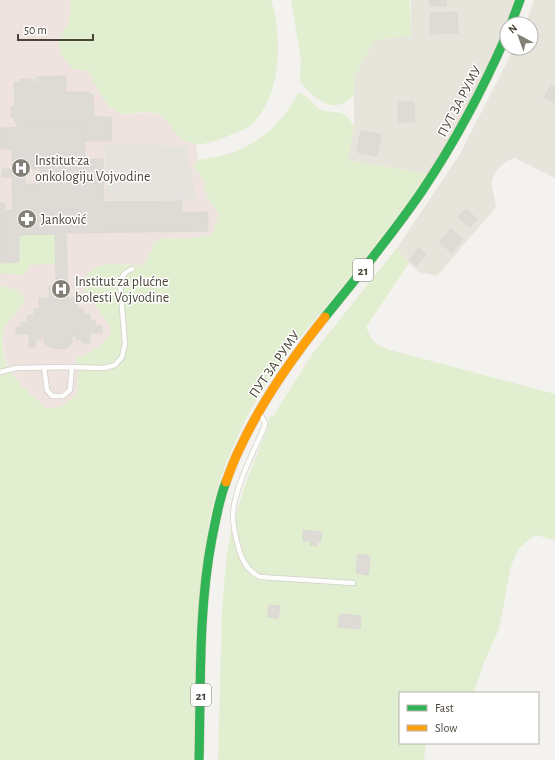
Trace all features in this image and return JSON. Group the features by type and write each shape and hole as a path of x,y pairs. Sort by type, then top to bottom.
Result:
{"main road":[{"path":"514,16 520,0"},
{"name":"ПУТ ЗА РУМУ","path":"199,760 202,629 208,564 214,522 225,483 235,457 266,397 307,340 386,240 437,170 472,109 499,51"}],"lane":[{"path":"0,372 16,368 104,368 115,365 122,357 124,344 120,283 125,272 132,269"},
{"path":"44,367 47,390 52,396 63,396 70,390 72,367"},
{"path":"258,410 265,423 241,481 233,509 234,530 244,562 252,572 260,576 353,584"}],"shaded area":[{"path":"0,0 71,0 70,20 58,42 73,69 88,71 110,108 124,115 146,112 159,114 170,124 179,138 196,144 198,160 193,165 203,180 208,199 219,213 213,234 189,239 163,238 155,242 144,265 106,264 83,289 106,319 111,329 109,337 93,351 76,359 78,374 77,395 60,407 46,408 24,388 12,374 4,357 2,332 26,298 16,290 0,286"},
{"path":"411,0 516,0 510,16 499,16 499,43 473,99 428,174 347,160 354,126 354,78 375,40 411,36"},
{"path":"534,0 555,0 555,178 515,158 507,161 498,169 492,179 496,207 437,276 419,272 409,263 397,248 460,154 510,56 539,56 539,16 529,16"},
{"path":"105,144 186,146 196,200 106,199"}],"green space":[{"path":"71,0 271,0 277,32 277,66 274,83 261,114 250,126 245,129 216,141 196,144 180,138 165,119 159,114 147,112 123,114 116,111 102,97 88,71 73,69 62,56 58,42 70,19"},
{"path":"291,0 410,0 411,36 375,40 354,78 354,95 339,105 325,103 312,94 300,82 301,60"},
{"path":"298,93 304,95 321,110 340,113 349,119 354,126 348,160 428,174 372,250 297,341 266,383 241,428 231,452 214,501 208,527 194,760 0,760 0,286 17,290 26,298 2,332 3,354 7,365 21,385 46,408 60,407 77,395 78,374 76,359 102,344 109,335 111,329 106,319 83,289 83,280 91,270 106,264 144,265 155,242 163,238 189,239 213,234 219,213 208,199 203,180 193,165 198,160 224,155 239,150 260,138 286,113"},
{"path":"55,234 56,264 30,265 28,271 22,275 0,273 0,263 19,262 19,235"},
{"path":"397,248 409,263 366,327 371,338 378,345 390,350 555,394 555,540 535,535 519,548 511,566 499,629 483,665 474,692 399,692 399,744 426,744 424,760 218,760 222,609 227,552 231,531 246,482 267,430 269,422 268,418 273,416 313,353"}],"building":[{"path":"429,0 446,0 446,6 430,6"},
{"path":"457,12 458,33 430,34 430,13"},
{"path":"66,76 66,92 89,92 89,94 93,94 94,117 111,117 112,141 84,141 84,126 17,128 17,122 15,122 14,117 11,117 11,106 15,106 14,82 20,82 20,79 33,79 33,83 36,83 36,77"},
{"path":"551,85 555,87 555,103 544,98"},
{"path":"398,102 414,102 415,122 398,122"},
{"path":"84,126 85,159 103,159 104,202 182,201 182,213 208,212 208,231 66,233 68,298 78,298 78,309 84,309 84,314 90,314 90,321 95,320 95,326 102,326 102,333 90,333 90,343 83,343 83,340 76,340 76,336 72,336 72,343 68,347 62,349 52,348 44,343 44,337 41,337 41,340 36,340 36,347 29,347 29,334 16,334 16,327 21,327 21,322 27,322 27,315 34,315 34,309 39,309 39,298 49,298 49,286 56,286 55,234 19,235 19,262 0,263 0,203 5,203 5,210 13,210 12,177 2,177 2,169 12,169 12,149 0,149 0,128","holes":["25,169 40,169 40,184 25,184"]},
{"path":"361,131 381,135 377,156 357,152"},
{"path":"466,209 477,219 470,227 458,217"},
{"path":"451,229 463,239 452,253 439,242"},
{"path":"419,248 426,255 416,266 409,260"},
{"path":"303,530 322,532 320,542 317,542 317,546 310,545 311,541 303,541"},
{"path":"358,554 370,556 368,575 356,573"},
{"path":"269,605 280,606 278,618 268,617"},
{"path":"340,614 361,616 360,629 338,627"}],"traffic: fast":[{"path":"514,16 520,0"},
{"path":"325,317 387,239 422,191 446,154 468,115 499,51"},
{"path":"199,760 201,649 204,593 212,538 226,482"}],"traffic: slow":[{"path":"226,482 235,458 267,398 289,364 325,317"}],"place":[{"name":"Institut za onkologiju Vojvodine","path":"21,168"},
{"name":"Janković","path":"27,219"},
{"name":"Institut za plućne bolesti Vojvodine","path":"61,289"}]}
